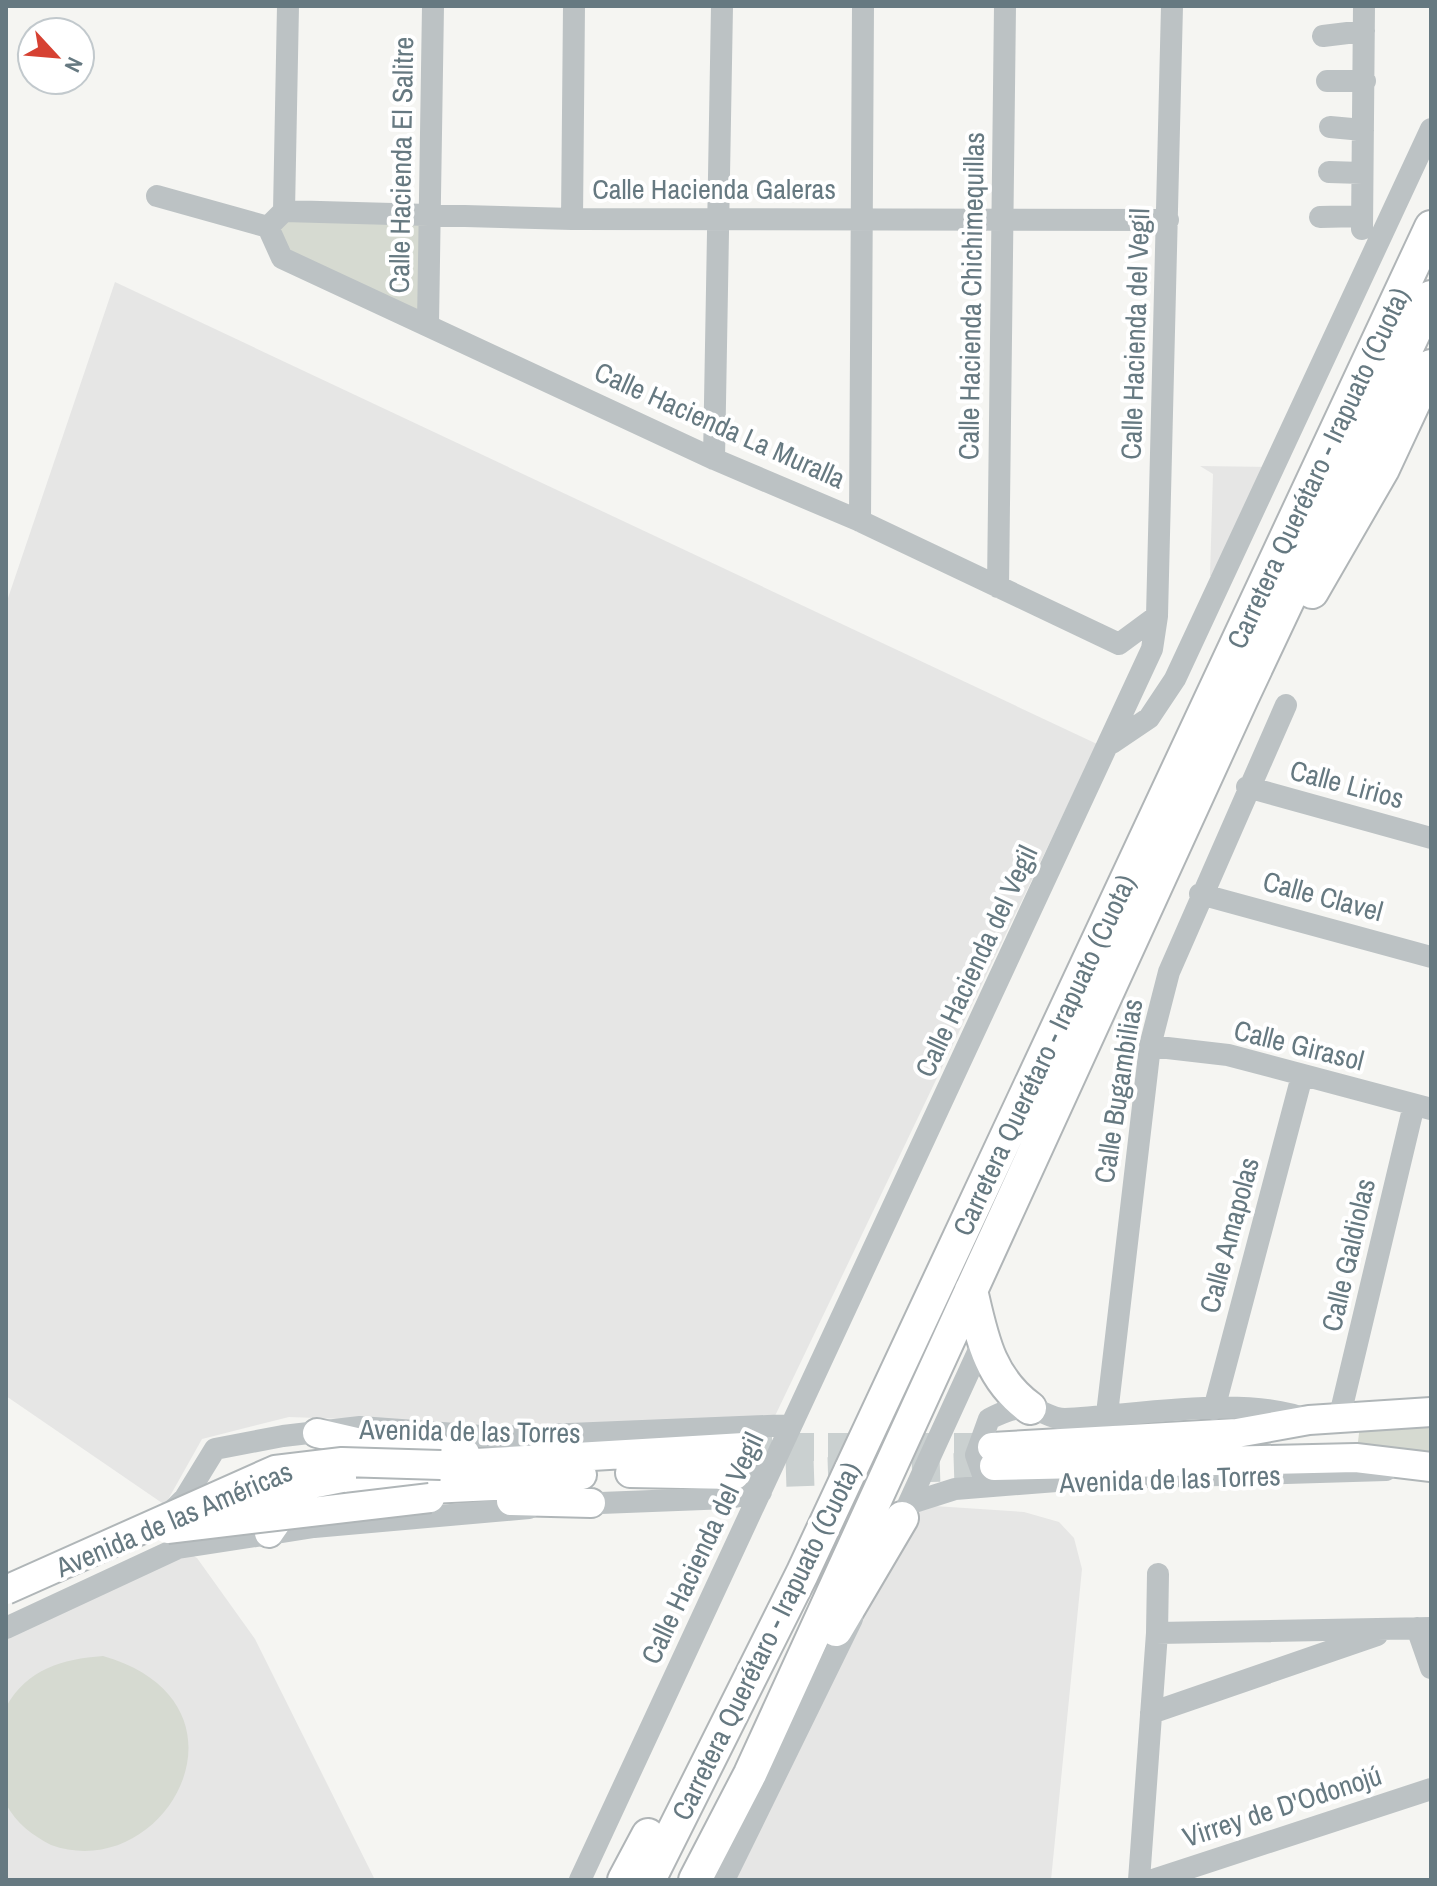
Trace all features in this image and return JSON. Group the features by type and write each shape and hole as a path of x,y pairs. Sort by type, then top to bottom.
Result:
{"highway":[{"name":"Carretera Querétaro - Irapuato (Cuota)","path":"649,1880 802,1574 1431,227"},
{"name":"Carretera Querétaro - Irapuato (Cuota)","path":"695,1880 750,1774 1242,698 1431,297"},
{"path":"1242,698 1319,581 1376,481 1431,366"},
{"path":"971,1290 983,1341 1008,1392 1030,1408"},
{"path":"750,1774 906,1510"},
{"path":"624,1880 711,1718 802,1574"}],"main road":[{"name":"Avenida de las Torres","path":"991,1466 1237,1433 1309,1420 1431,1412"},
{"path":"317,1433 369,1445 542,1459"},
{"name":"Avenida de las Torres","path":"438,1480 542,1459 744,1438"},
{"name":"Avenida de las Torres","path":"991,1466 1356,1458 1431,1467"},
{"name":"Avenida de las Américas","path":"6,1590 275,1470 342,1462 438,1480"},
{"name":"Avenida de las Torres","path":"438,1480 661,1471 732,1486"},
{"path":"269,1533 287,1507 324,1494 534,1484 582,1475"},
{"name":"Avenida de las Américas","path":"6,1602 164,1523 339,1478 438,1480"},
{"path":"438,1480 591,1503"}],"street":[{"path":"276,219 288,6"},
{"name":"Calle Hacienda El Salitre","path":"428,324 433,6"},
{"path":"572,219 574,6"},
{"path":"714,459 722,6"},
{"path":"860,521 863,6"},
{"name":"Calle Hacienda Chichimequillas","path":"998,587 1005,6"},
{"name":"Calle Hacienda del Vegil","path":"580,1880 1111,744 1152,649 1157,616 1172,6"},
{"path":"1320,217 1362,223 1364,6"},
{"path":"1323,36 1364,31"},
{"path":"1327,81 1365,81"},
{"path":"1330,127 1363,130"},
{"path":"1111,744 1149,718 1175,679 1431,129"},
{"path":"1329,172 1362,173"},
{"name":"Calle Hacienda Galeras","path":"157,196 276,219 431,214 572,219 1168,220"},
{"name":"Calle Hacienda La Muralla","path":"276,219 282,258 714,459 860,521 1119,644 1157,616"},
{"name":"Calle Bugambilias","path":"1107,1414 1150,1046 1169,972 1200,894 1286,705"},
{"name":"Calle Lirios","path":"1247,787 1431,838"},
{"name":"Calle Clavel","path":"1200,894 1431,957"},
{"name":"Calle Girasol","path":"1150,1046 1228,1055 1423,1107"},
{"name":"Calle Amapolas","path":"1214,1409 1302,1076"},
{"name":"Calle Galdiolas","path":"1339,1419 1423,1107"},
{"path":"724,1880 906,1510 983,1341"},
{"path":"991,1466 976,1455 989,1419 1006,1411 1030,1408 1056,1419 1214,1409 1271,1410 1309,1420"},
{"name":"Avenida de las Torres","path":"6,1583 164,1523 185,1498 215,1449 283,1436 360,1427 497,1437 744,1438 791,1425"},
{"path":"732,1486 752,1469 756,1451 744,1438"},
{"name":"Avenida de las Torres","path":"906,1510 991,1466"},
{"name":"Avenida de las Torres","path":"6,1628 178,1548 269,1533 591,1503 732,1486 761,1492"},
{"path":"164,1523 213,1529 229,1539"},
{"path":"1139,1880 1157,1633 1158,1574"},
{"path":"1157,1633 1415,1628"},
{"path":"1415,1628 1431,1668"},
{"path":"1151,1713 1415,1628"},
{"name":"Virrey de D'Odonojú","path":"1153,1880 1431,1789"}],"shaded area":[{"path":"284,211 431,214 428,324 282,258 268,227"},
{"path":"115,282 1097,744 774,1418 569,1427 289,1417 202,1439 165,1505 6,1396 6,604"},
{"path":"1200,466 1281,467 1231,576 1210,576 1213,474"},
{"path":"1431,1412 1431,1467 1356,1458 1361,1417"},
{"path":"919,1505 1024,1512 1059,1522 1074,1538 1082,1569 1051,1880 731,1880"},
{"path":"179,1548 197,1558 255,1639 375,1880 6,1880 6,1629"},
{"path":"103,1656 152,1679 180,1711 188,1747 181,1784 161,1816 131,1839 93,1851 51,1845 25,1828 6,1804 6,1707 24,1683 47,1668"}],"tunnel":[{"path":"744,1447 992,1447"},
{"path":"744,1474 994,1466"}]}
